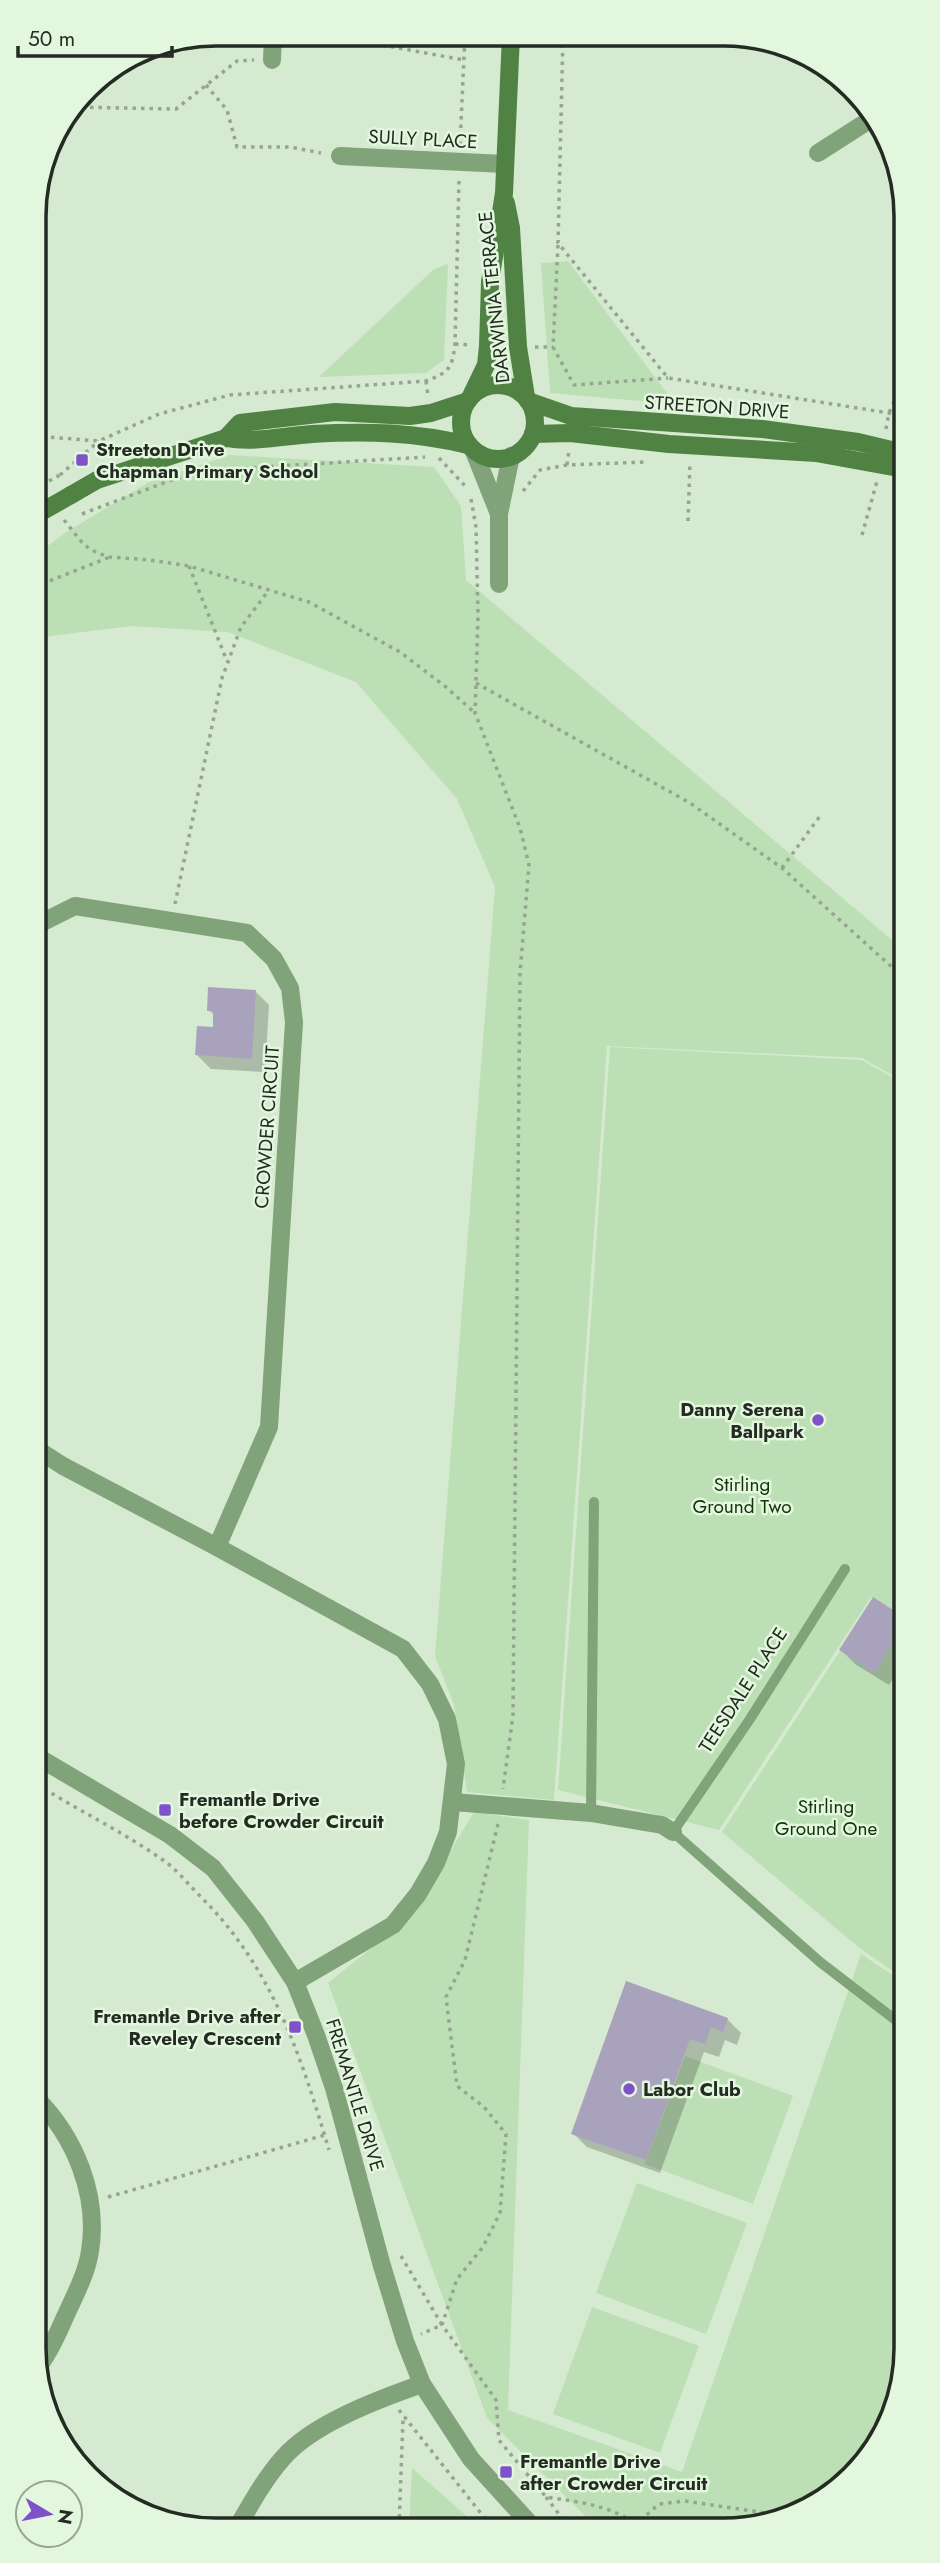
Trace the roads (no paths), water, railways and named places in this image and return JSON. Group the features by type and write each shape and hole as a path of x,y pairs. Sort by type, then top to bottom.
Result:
{"main road":[{"name":"DARWINIA TERRACE","path":"470,398 486,365 490,282 504,193 510,46"},
{"name":"DARWINIA TERRACE","path":"504,193 511,228 518,347 527,399"},
{"path":"46,509 97,480 226,438 244,441 293,435 367,432 434,436 471,447 492,458 511,456 527,445 533,433 535,421 527,399 510,386 497,384 483,387 470,398 462,410 460,422 462,433 471,447"},
{"path":"226,438 240,423 335,412 410,416 431,413 470,398"},
{"name":"STREETON DRIVE","path":"527,399 571,416 762,429 858,442 894,451"},
{"name":"STREETON DRIVE","path":"533,433 570,433 669,444 816,453 894,467"}],"street":[{"path":"272,60 273,46"},
{"path":"818,153 866,122"},
{"name":"SULLY PLACE","path":"341,156 504,164"},
{"path":"471,447 499,513"},
{"path":"499,584 499,513 511,456"},
{"name":"CROWDER CIRCUIT","path":"46,920 75,906 172,919 247,933 274,959 290,988 295,1022 269,1427 217,1548"},
{"path":"46,1455 403,1649 430,1684 447,1718 456,1763 448,1832 436,1863 418,1894 393,1925 295,1982"},
{"name":"FREMANTLE DRIVE","path":"46,1762 170,1835 213,1868 255,1921 295,1982 334,2088 382,2266 405,2341 422,2384 471,2459 525,2518"},
{"path":"453,1802 591,1813 662,1825 673,1832"},
{"path":"46,2108 79,2160 91,2201 90,2252 75,2296 46,2355"},
{"path":"243,2518 282,2458 301,2440 389,2395 422,2384"}],"lane":[{"path":"591,1813 594,1502"},
{"name":"TEESDALE PLACE","path":"673,1832 750,1719 845,1569"},
{"path":"673,1832 820,1962 894,2019"}],"place":[{"name":"Streeton Drive Chapman Primary School","path":"82,460"},
{"name":"Danny Serena Ballpark","path":"818,1420"},
{"name":"Fremantle Drive before Crowder Circuit","path":"165,1810"},
{"name":"Fremantle Drive after Reveley Crescent","path":"295,2027"},
{"name":"Labor Club","path":"629,2089"},
{"name":"Fremantle Drive after Crowder Circuit","path":"506,2472"}],"park label":[{"name":"Stirling Ground Two","path":"742,1495"},
{"name":"Stirling Ground One","path":"826,1817"}]}
